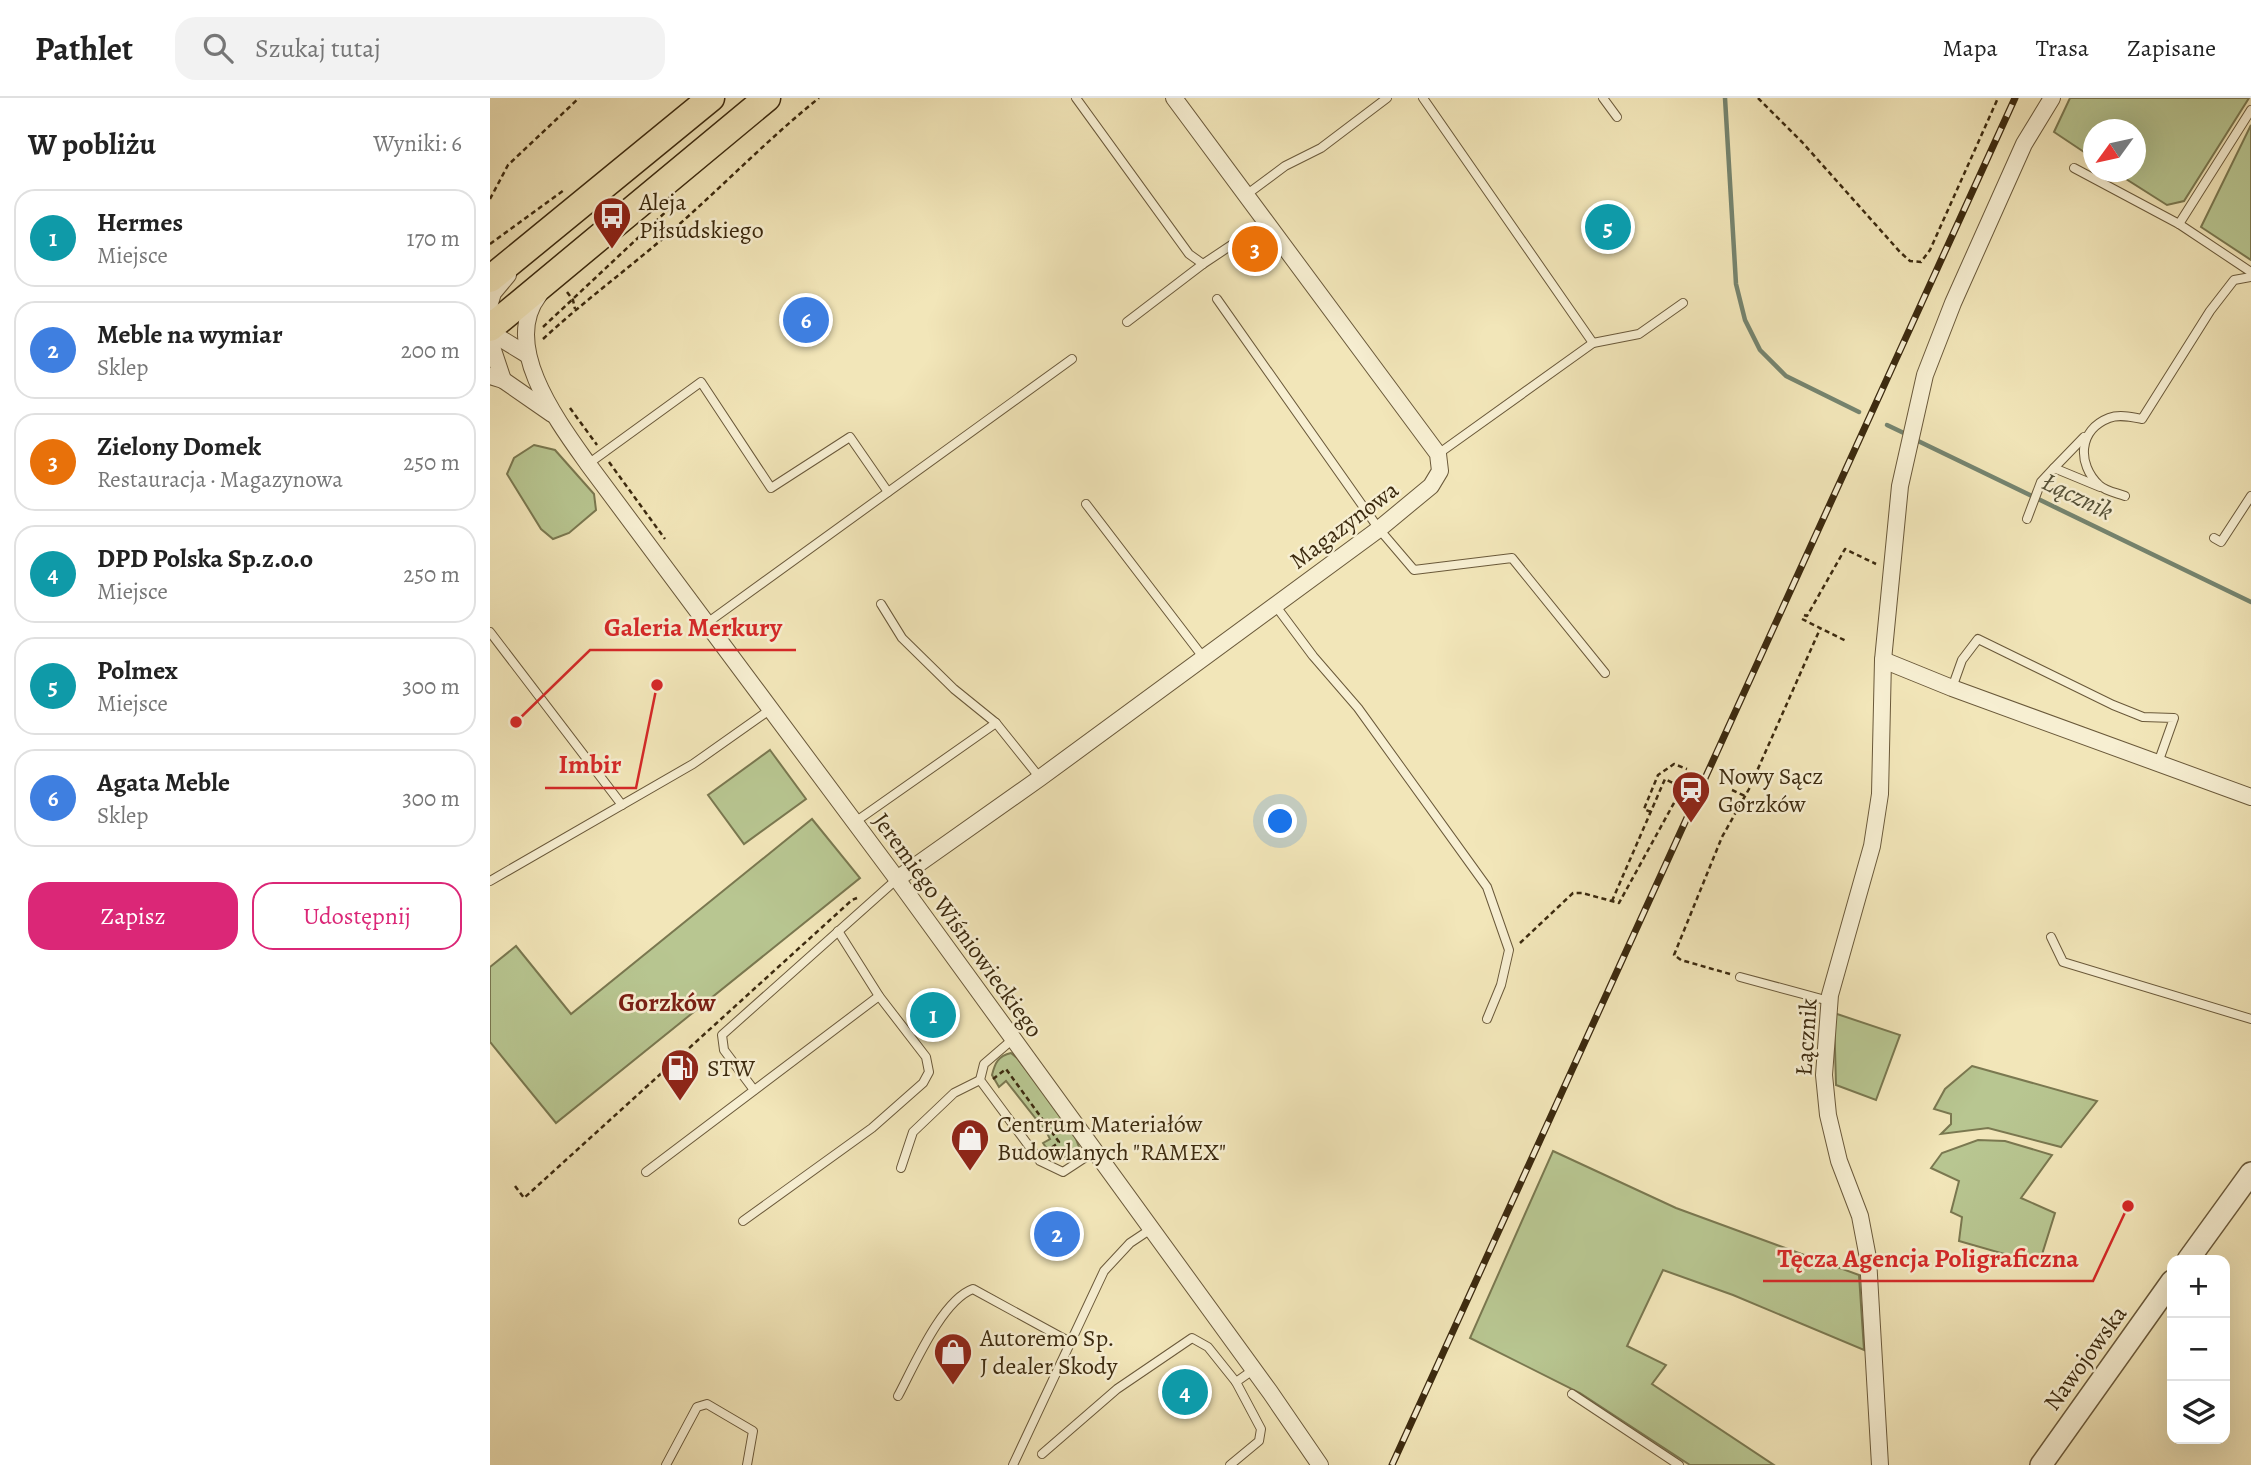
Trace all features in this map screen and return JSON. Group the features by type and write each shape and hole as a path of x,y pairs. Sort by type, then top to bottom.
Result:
{"main road":[{"path":"490,279 710,98"},
{"path":"490,330 767,98"},
{"path":"668,133 689,162"}],"street":[{"path":"1174,98 1438,454"},
{"name":"Łącznik","path":"1880,1465 1868,1258 1860,1216 1839,1161 1828,1115 1824,1075 1829,1000 1872,846 1880,794 1883,660 1900,486 1925,375 1953,303 2024,144 2052,98"},
{"path":"490,303 493,293 531,246"},
{"path":"526,354 525,336 531,305 554,275"},
{"path":"490,330 526,354"},
{"name":"Jeremiego Wiśniowieckiego","path":"490,341 496,378 554,415"},
{"name":"Jeremiego Wiśniowieckiego","path":"526,354 554,415 588,464 897,878 1320,1465"},
{"name":"Magazynowa","path":"897,878 1040,778 1379,529 1431,486 1440,471 1438,454"},
{"path":"1883,660 1952,688 2251,797"},
{"path":"2192,1255 2251,1173"},
{"name":"Nawojowska","path":"2041,1465 2167,1289"}],"lane":[{"path":"1076,98 1189,254 1203,264"},
{"path":"1246,195 1285,166 1321,148 1387,98"},
{"path":"1423,98 1593,343"},
{"path":"1603,98 1617,117"},
{"path":"2179,224 2251,110"},
{"path":"2074,168 2179,224 2251,275"},
{"path":"1127,322 1203,264 1266,222"},
{"path":"2027,519 2041,482 2091,430 2110,417 2142,419 2210,311 2234,280 2251,275"},
{"path":"1217,299 1379,529 1414,570 1512,558 1605,673"},
{"path":"1438,454 1593,343 1639,334 1683,303"},
{"path":"707,623 1072,359"},
{"path":"588,464 701,382 771,488 850,437 888,492"},
{"path":"2091,430 2082,446 2085,467 2101,487"},
{"path":"2054,468 2125,496"},
{"path":"2214,538 2221,542 2251,496"},
{"path":"1086,504 1203,657"},
{"path":"881,604 902,638 954,689 996,723 1040,778"},
{"path":"1275,604 1313,656 1358,708 1487,887 1508,950 1502,985 1487,1019"},
{"path":"490,632 622,805"},
{"path":"1952,688 1962,660 1978,639 2113,705 2143,717 2174,718 2158,763"},
{"path":"490,881 693,764 771,709"},
{"path":"855,822 996,723"},
{"path":"754,1090 724,1050 722,1035 897,878"},
{"path":"743,1221 872,1128 923,1083 929,1072 926,1057 879,996 838,931"},
{"path":"2051,937 2063,962 2251,1019"},
{"path":"1740,977 1829,1000"},
{"path":"646,1172 879,996"},
{"path":"1013,1039 984,1064 982,1083 1040,1161 1063,1172 1094,1151"},
{"path":"901,1168 913,1132 954,1093 982,1083"},
{"path":"1013,1465 1104,1271 1130,1244 1151,1229"},
{"path":"898,1396 943,1314 961,1294 973,1289 1070,1342"},
{"path":"1042,1454 1117,1389 1192,1338 1208,1346 1237,1382 1261,1429 1259,1441 1230,1465"},
{"path":"1237,1382 1254,1370"},
{"path":"1572,1394 1679,1465"},
{"path":"666,1465 697,1407 707,1404 753,1431 747,1465"}],"path":[{"path":"490,199 508,165 579,98"},
{"path":"526,354 575,309 675,229 775,133 818,98"},
{"path":"1758,98 1802,142 1900,252 1910,261 1921,262 1930,250 1998,98"},
{"path":"490,244 573,183"},
{"path":"534,334 674,204"},
{"path":"1804,615 1807,616 1845,550 1877,564"},
{"path":"1802,620 1846,641"},
{"path":"1740,977 1681,960 1674,955 1722,837 1745,796 1820,629"},
{"path":"1651,812 1644,809 1658,775 1674,764 1687,769"},
{"path":"1612,901 1665,779 1685,789"},
{"path":"1732,790 1745,796"},
{"path":"1508,950 1525,939 1573,892 1619,903 1680,792 1683,794"},
{"path":"515,1185 524,1198 852,900 860,897 869,904"},
{"path":"982,1083 1006,1069 1059,1142 1037,1158"}],"green space":[{"path":"2070,98 2249,98 2184,201 2167,205 2131,182 2146,182 2146,119 2083,119 2083,151 2054,132"},
{"path":"2251,125 2251,260 2201,227"},
{"path":"534,445 555,450 594,494 596,510 569,533 553,539 541,529 507,474 514,458"},
{"path":"770,750 806,799 744,844 708,795"},
{"path":"812,819 860,878 556,1123 490,1042 490,967 516,946 571,1014"},
{"path":"1834,1013 1900,1035 1876,1100 1836,1085"},
{"path":"1011,1053 1073,1131 1079,1147 1076,1155 1061,1157 1050,1152 1043,1143 1050,1139 1047,1133 1006,1081 999,1087 992,1075 994,1067 1000,1058"},
{"path":"1972,1066 2097,1101 2061,1147 1988,1128 1941,1134 1951,1124 1951,1114 1934,1109 1945,1089"},
{"path":"1978,1140 2005,1141 2052,1155 2021,1198 2055,1213 2039,1264 1959,1241 1962,1217 1951,1212 1959,1181 1931,1168 1942,1153"},
{"path":"1553,1151 1676,1208 1859,1275 1864,1350 1733,1295 1663,1270 1627,1346 1666,1365 1652,1384 1774,1465 1690,1465 1580,1393 1470,1338"}],"waterway":[{"name":"Łącznik","path":"1725,98 1736,284 1745,320 1760,350 1786,376 1859,412"},
{"name":"Łącznik","path":"1887,425 1908,435"},
{"name":"Łącznik","path":"1916,440 2251,602"}],"railway":[{"path":"1392,1465 2015,98"}],"place":[{"name":"Polmex","path":"1608,227"},
{"name":"Zielony Domek","path":"1255,249"},
{"name":"Aleja Piłsudskiego","path":"612,250"},
{"name":"Agata Meble","path":"806,320"},
{"name":"Imbir","path":"657,685"},
{"name":"Galeria Merkury","path":"516,722"},
{"name":"Nowy Sącz Gorzków","path":"1691,824"},
{"name":"Hermes","path":"933,1015"},
{"name":"STW","path":"680,1102"},
{"name":"Centrum Materiałów Budowlanych \"RAMEX\"","path":"970,1172"},
{"name":"Tęcza Agencja Poligraficzna","path":"2128,1206"},
{"name":"Meble na wymiar","path":"1057,1234"},
{"name":"Autoremo Sp. J dealer Skody","path":"953,1386"},
{"name":"DPD Polska Sp.z.o.o","path":"1185,1392"}],"district":[{"name":"Gorzków","path":"667,1002"}]}
